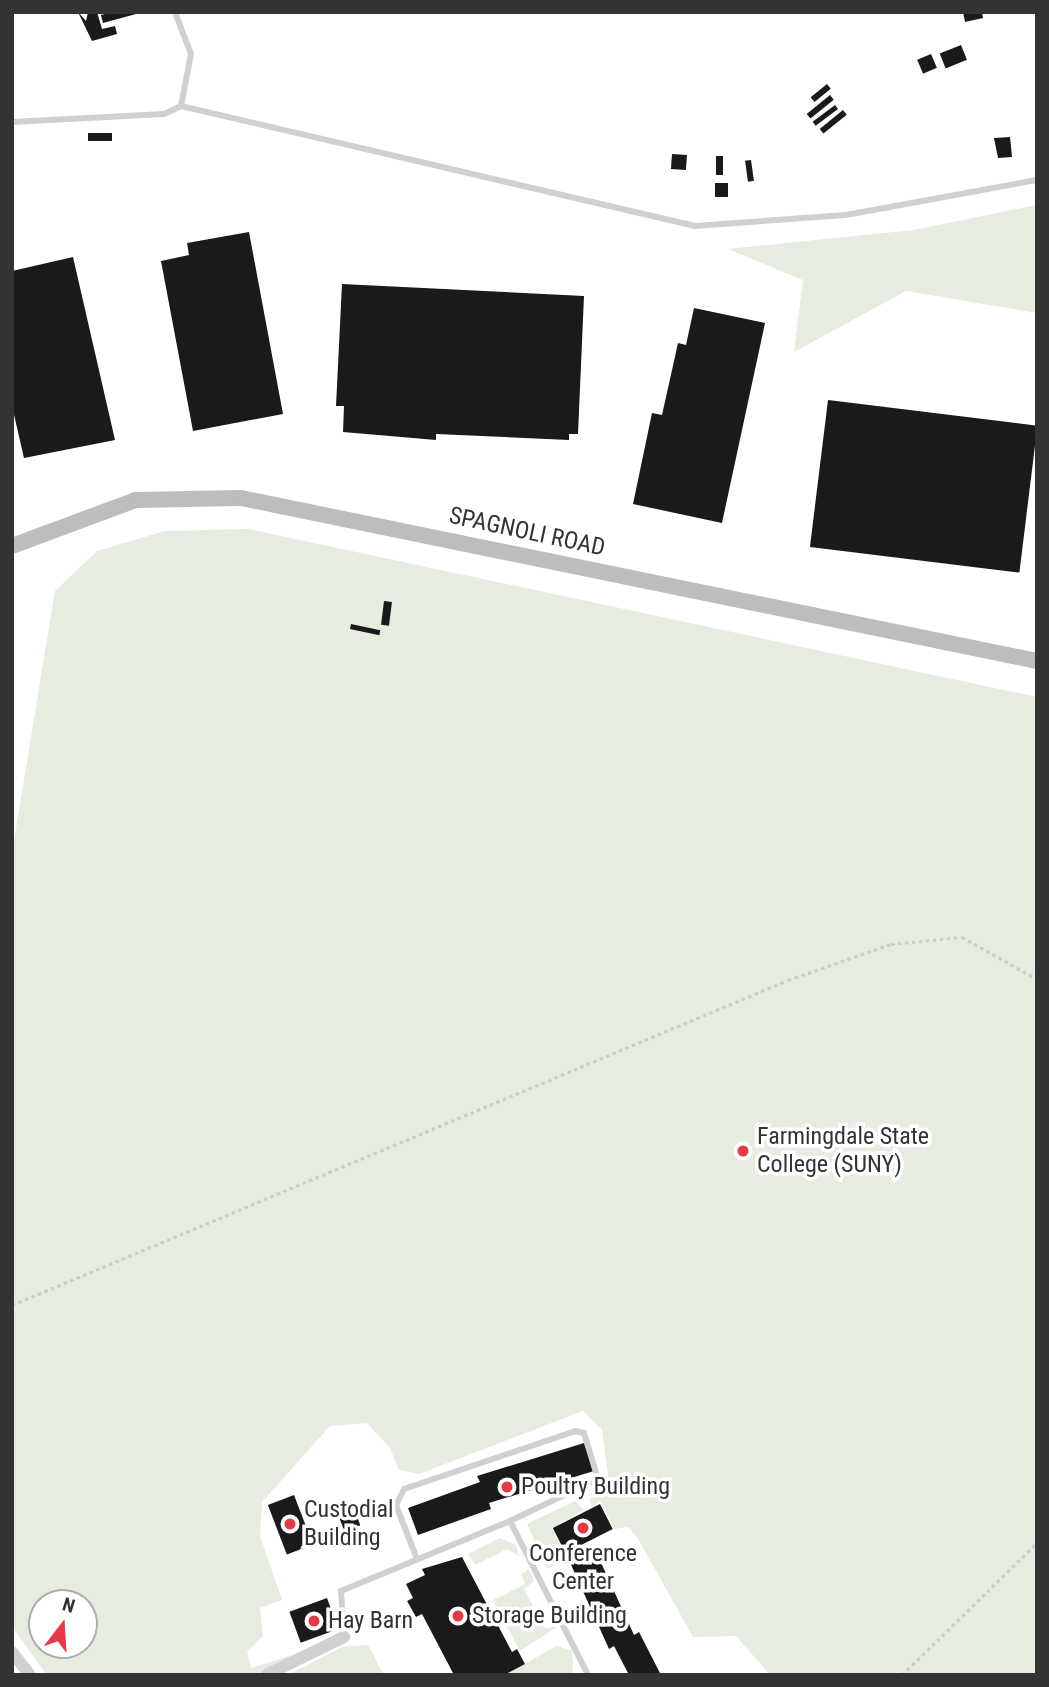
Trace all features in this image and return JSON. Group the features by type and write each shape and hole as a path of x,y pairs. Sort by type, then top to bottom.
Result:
{"main road":[{"name":"SPAGNOLI ROAD","path":"12,546 136,500 241,498 1037,661"}],"street":[{"path":"266,1675 344,1637"},
{"path":"12,1652 30,1675"}],"lane":[{"path":"175,12 191,54 181,106"},
{"path":"12,122 164,114 181,106 695,226 846,215 1037,180"},
{"path":"344,1637 341,1591 510,1521 598,1479 584,1433 404,1489 396,1505 416,1559"},
{"path":"510,1521 588,1675"}],"path":[{"path":"12,1305 788,980 891,944 962,937 1037,979"},
{"path":"902,1675 1037,1543"}],"shaded area":[{"path":"1037,205 1037,313 906,291 794,352 803,280 728,249 914,230"},
{"path":"248,529 1037,697 1037,1675 770,1675 736,1636 693,1637 637,1537 628,1527 614,1529 600,1501 591,1507 590,1494 609,1482 602,1430 583,1411 419,1474 399,1470 390,1448 367,1423 330,1426 262,1502 260,1536 282,1600 260,1608 263,1636 247,1652 251,1668 295,1654 255,1675 47,1675 35,1659 98,1659 98,1589 28,1589 28,1649 12,1627 12,853 55,591 97,551 165,531"},
{"path":"575,1501 584,1510 552,1528 567,1559 547,1569 527,1524"},
{"path":"500,1538 516,1545 519,1556 507,1549 475,1565 468,1554"},
{"path":"529,1569 534,1581 524,1589 545,1628 557,1627 520,1651 493,1600 525,1584 521,1574"},
{"path":"368,1645 384,1675 288,1675 342,1647"},
{"path":"557,1646 572,1651 573,1673 504,1675"}],"building":[{"path":"78,12 86,21 88,12 97,12 102,29 115,26 117,34 92,41"},
{"path":"113,12 136,14 103,23 101,15"},
{"path":"963,12 982,12 983,18 965,22"},
{"path":"961,45 967,60 946,68 940,54"},
{"path":"931,54 937,68 923,74 917,60"},
{"path":"827,84 831,89 814,102 811,97"},
{"path":"830,95 834,100 810,119 807,114"},
{"path":"835,105 838,109 816,126 813,122"},
{"path":"843,110 847,115 823,134 820,129"},
{"path":"88,133 112,133 112,141 88,141"},
{"path":"1010,137 1012,157 998,158 994,138"},
{"path":"672,154 687,155 686,170 671,169"},
{"path":"716,156 723,156 723,175 716,175"},
{"path":"751,160 754,181 748,182 745,161"},
{"path":"715,183 728,183 728,197 715,197"},
{"path":"249,232 283,414 193,431 161,261 189,255 187,243"},
{"path":"73,257 115,440 24,458 12,406 12,271"},
{"path":"342,284 584,296 578,434 569,434 569,440 436,434 436,440 343,432 344,406 336,406"},
{"path":"694,308 765,323 722,523 633,504 652,413 662,415 678,343 686,345"},
{"path":"828,400 1037,426 1019,573 810,547"},
{"path":"384,601 392,602 389,626 381,625"},
{"path":"351,624 380,630 379,635 350,629"},
{"name":"Poultry Building","path":"584,1443 594,1471 489,1503 491,1509 418,1535 408,1508 480,1482 477,1476"},
{"name":"Custodial Building","path":"294,1495 313,1544 287,1555 268,1505"},
{"path":"351,1501 360,1525 344,1531 335,1507"},
{"name":"Conference Center","path":"600,1504 613,1529 565,1553 553,1528"},
{"path":"593,1545 634,1635 639,1632 661,1675 629,1675 614,1646 609,1649 568,1558"},
{"name":"Storage Building","path":"462,1557 512,1652 517,1649 525,1664 504,1675 454,1675 422,1614 416,1617 407,1601 413,1598 406,1584 425,1575 422,1569"},
{"name":"Hay Barn","path":"327,1598 338,1629 301,1643 289,1612"}],"place":[{"name":"Farmingdale State College (SUNY)","path":"743,1151"},
{"name":"Poultry Building","path":"507,1487"},
{"name":"Custodial Building","path":"290,1524"},
{"name":"Conference Center","path":"583,1528"},
{"name":"Storage Building","path":"458,1616"},
{"name":"Hay Barn","path":"314,1621"}]}
